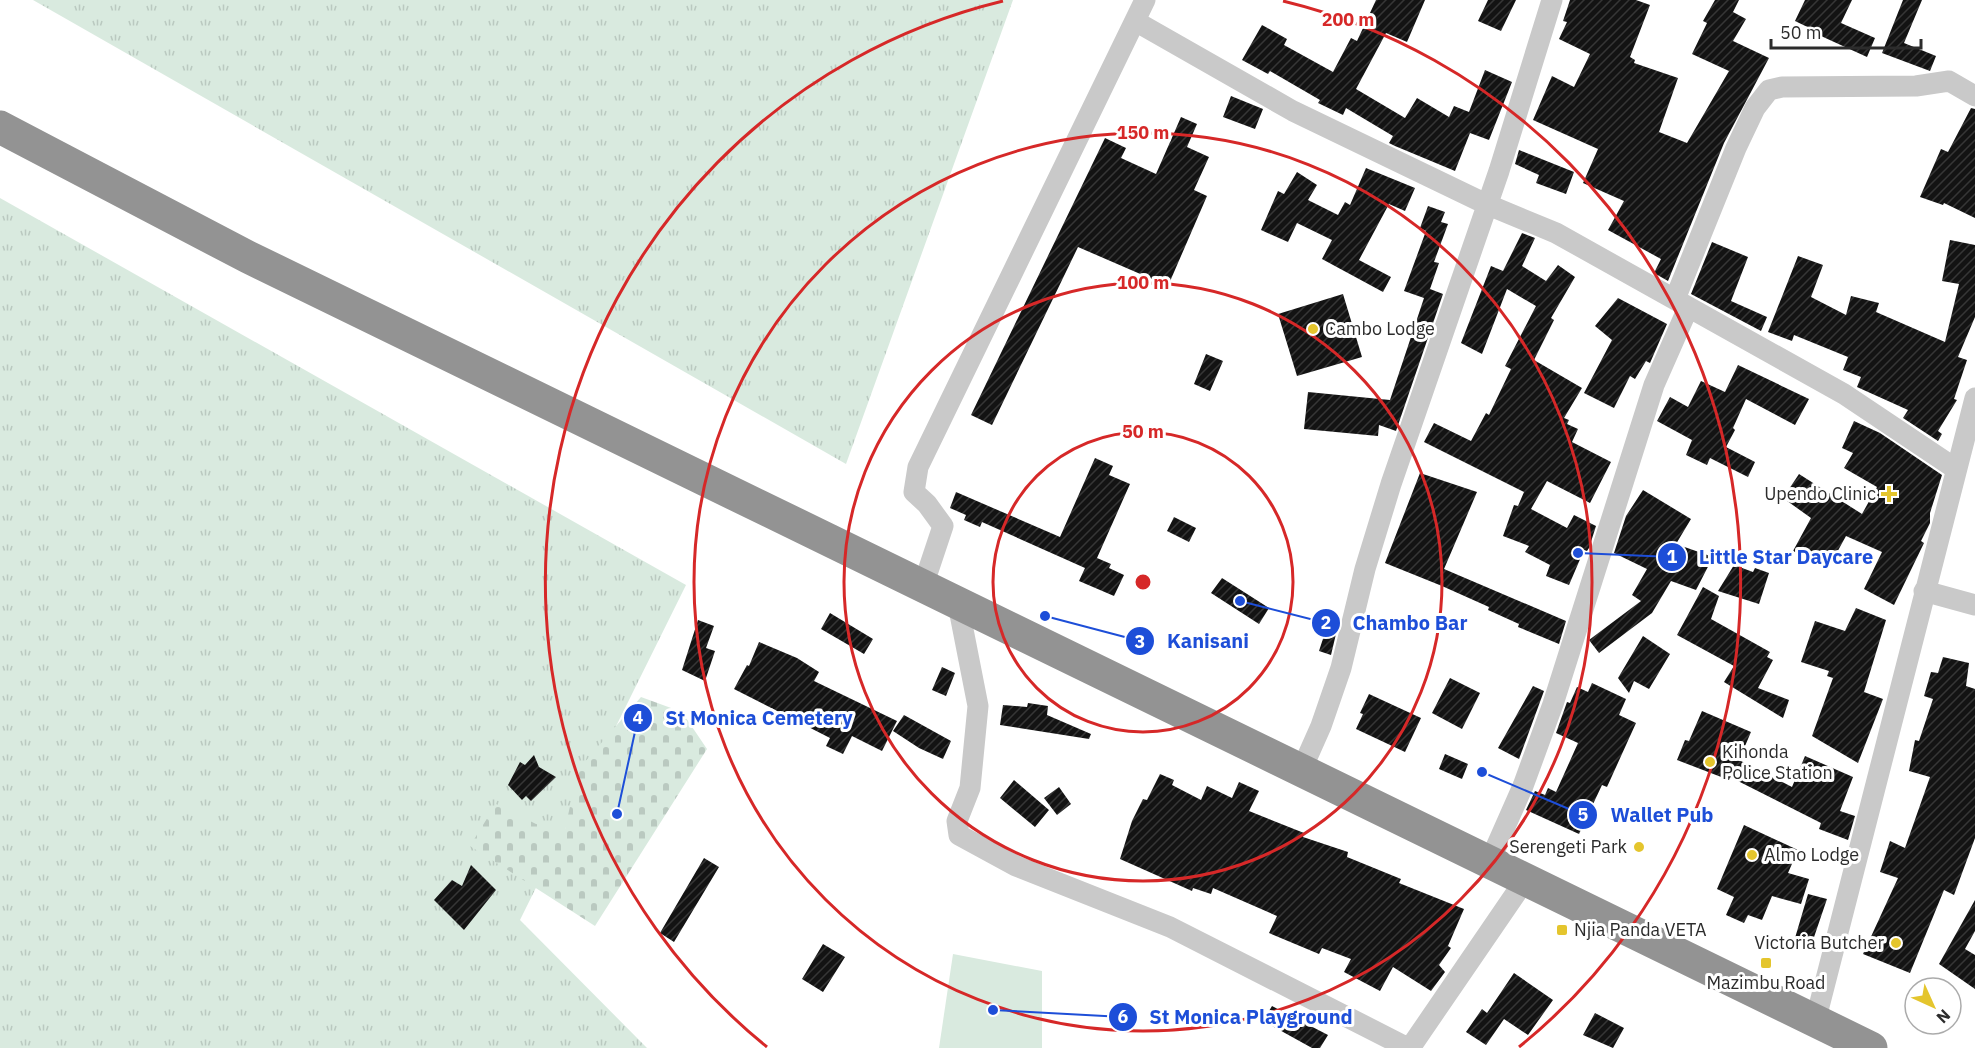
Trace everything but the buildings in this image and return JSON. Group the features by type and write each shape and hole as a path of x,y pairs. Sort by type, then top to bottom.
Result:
{"highway":[{"path":"0,127 248,257 1870,1048"}],"street":[{"path":"923,586 943,526 927,504 914,492 918,467 1145,0"},
{"path":"1301,771 1321,726 1341,668 1365,569 1391,484 1552,0"},
{"path":"1135,21 1293,111 1486,204 1556,233 1844,394 1956,469"},
{"path":"1489,863 1523,786 1553,704 1654,385 1741,138 1755,108 1768,90 1782,87 1916,86 1949,81 1975,96"},
{"path":"1815,1022 1975,398"},
{"path":"1924,591 1975,605"},
{"path":"958,604 978,706 970,788 957,821 959,835 1016,866 1170,927 1409,1048 1526,880"}],"green space":[{"path":"33,0 1013,0 846,464"},
{"path":"0,198 686,585 520,920 647,1048 0,1048"},
{"path":"641,697 682,712 707,749 595,926 470,846 496,804 536,824 565,829 578,770"},
{"path":"953,954 1042,971 1042,1048 939,1048"}],"place":[{"name":"Cambo Lodge","path":"1313,329"},
{"name":"Upendo Clinic","path":"1889,494"},
{"name":"Little Star Daycare","path":"1578,553"},
{"name":"Chambo Bar","path":"1240,601"},
{"name":"Kanisani","path":"1045,616"},
{"name":"Kihonda Police Station","path":"1710,762"},
{"name":"Wallet Pub","path":"1482,772"},
{"name":"St Monica Cemetery","path":"617,814"},
{"name":"Serengeti Park","path":"1639,847"},
{"name":"Almo Lodge","path":"1752,855"},
{"name":"Njia Panda VETA","path":"1562,930"},
{"name":"Victoria Butcher","path":"1896,943"},
{"name":"Mazimbu Road","path":"1766,963"},
{"name":"St Monica Playground","path":"993,1010"}]}
